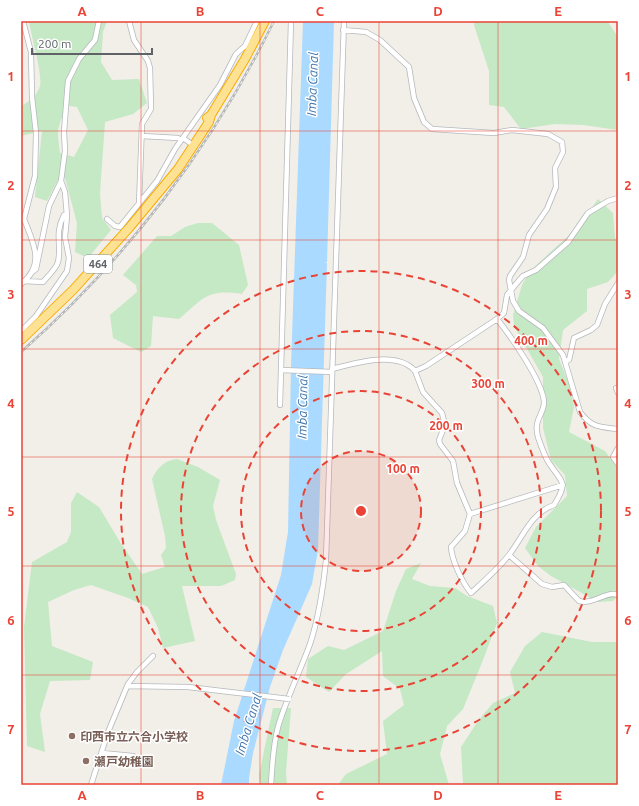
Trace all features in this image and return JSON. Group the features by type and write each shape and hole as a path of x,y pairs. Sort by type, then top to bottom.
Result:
{"highway":[{"name":"464","path":"21,340 57,307 106,255 166,180 178,168 209,122 211,115 245,59 265,21"},
{"name":"464","path":"166,180 205,120 211,115"}],"street":[{"path":"23,21 31,52 32,97 36,133 35,176 24,219 33,238 36,256 31,273"},
{"path":"23,283 36,269 49,206 62,181 66,151 64,132 68,81 79,59 95,40 100,21"},
{"path":"129,21 134,40 148,61 150,68 152,103 149,114 142,124 139,204"},
{"path":"107,219 115,226 120,227 157,181 182,139 220,85 236,54 245,46 257,21"},
{"path":"280,405 291,21"},
{"path":"271,785 274,746 278,726 296,674 310,645 324,583 327,545 344,21"},
{"path":"343,30 366,32 380,40 409,67 415,101 424,122 432,129 494,133 512,130 548,134 562,142 563,152 555,168 556,187 547,209 529,235 523,257 510,276 510,290 513,301 519,311 543,328 563,355 580,412 585,419 596,426 618,429"},
{"path":"142,136 178,138 190,143"},
{"path":"21,331 36,316 67,271 69,258 65,237 67,216 65,192 62,181"},
{"path":"415,371 497,320 504,313 507,295 523,276 536,270 568,242 588,213 608,201 618,198"},
{"path":"23,283 43,282 56,266 59,258 59,229 64,215 67,216"},
{"path":"566,361 568,360 574,338 591,330 597,325 605,304 618,283"},
{"path":"281,370 327,371 357,363 381,360 400,362 412,367 423,392 442,413 444,425 439,440 440,444 453,461 457,483 470,514 465,531 451,547 451,552 471,593 509,555 532,521 545,508 554,505 562,493 563,485 561,478 549,463 538,435 537,420 544,402 535,376 497,320"},
{"path":"618,448 613,457 618,464"},
{"path":"470,514 563,485"},
{"path":"509,555 526,569 538,582 552,587 564,585 579,600 592,601 611,594 618,595"},
{"path":"91,785 108,732 128,686 137,672 153,656"},
{"path":"128,686 188,687 289,699"},
{"path":"102,753 133,756"}],"green space":[{"path":"29,21 107,21 103,32 101,62 112,80 139,79 147,103 133,114 105,122 100,193 102,218 111,230 88,258 75,252 77,223 65,178 60,176 47,201 35,197 42,131 21,136 21,106 35,96 40,86 40,74","holes":["69,106 77,107 88,130 74,157 60,153 58,128"]},
{"path":"475,21 608,22 618,37 618,130 583,125 555,124 521,129 504,107 489,105 489,71 474,25"},
{"path":"598,199 613,213 615,238 618,241 618,271 608,282 587,289 587,311 563,330 559,359 569,384 574,407 569,432 605,451 618,469 618,596 613,601 598,602 551,576 538,566 525,548 536,527 567,496 565,475 551,460 543,428 543,377 514,326 513,315 522,285 530,271 580,225"},
{"path":"198,223 212,223 239,245 248,285 242,294 221,293 207,296 179,319 153,316 151,346 141,352 113,338 110,315 137,292 136,285 123,275 157,236 171,236 185,227"},
{"path":"177,459 198,467 220,480 213,506 216,520 236,574 235,580 221,586 182,586 195,641 163,648 158,628 148,607 128,598 91,585 74,590 48,602 52,646 93,662 90,680 50,681 40,714 45,752 27,746 24,627 32,562 67,542 71,532 71,503 77,492 99,507 120,542 142,574 165,567 161,555 166,548 165,536 152,479 156,471 162,465"},
{"path":"421,563 412,579 430,586 455,588 467,596 493,606 497,623 463,709 447,726 440,754 449,785 338,785 346,774 387,754 383,721 404,705 400,689 383,676 382,651 346,674 329,692 306,677 308,659 328,646 344,650 383,631 396,591 406,569"},
{"path":"542,632 592,642 618,642 618,785 463,785 461,747 478,721 493,703 515,693 510,672 525,646"},
{"path":"273,708 291,708 286,772 287,785 260,785 259,775"}],"water":[{"name":"Imba Canal","path":"303,21 334,21 327,262 324,263 327,263 318,550 312,584 283,650 270,687 253,753 249,785 221,785 234,721 281,575 288,532 291,366"}],"railway":[{"path":"21,352 60,316 96,279 131,240 164,199 224,113 274,21"}],"place":[{"name":"印西市立六合小学校","path":"72,736"},
{"name":"瀬戸幼稚園","path":"86,761"}]}
